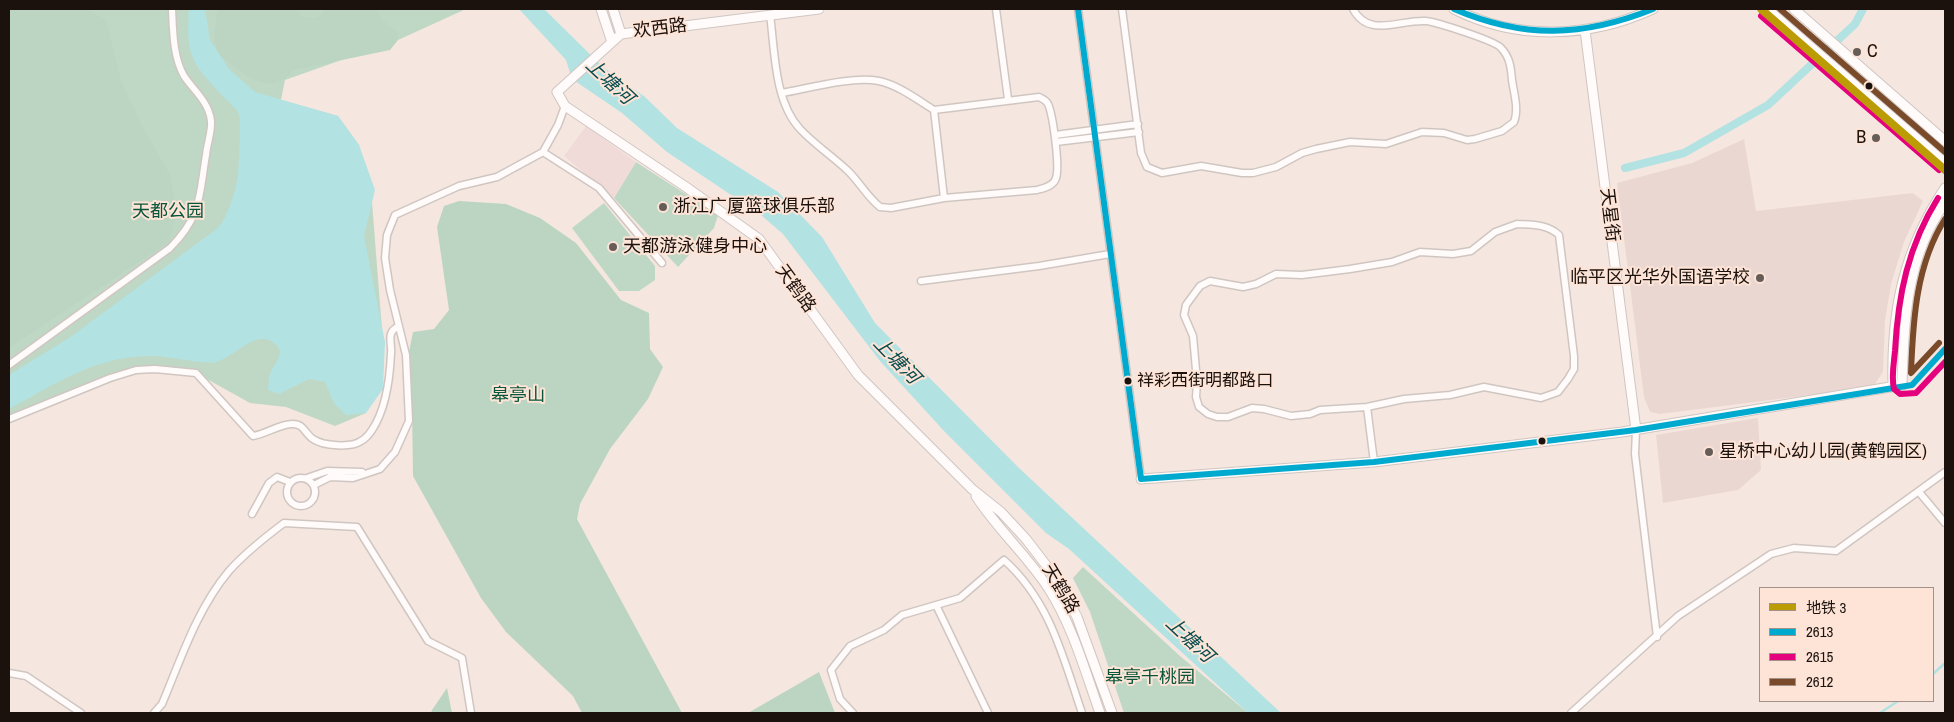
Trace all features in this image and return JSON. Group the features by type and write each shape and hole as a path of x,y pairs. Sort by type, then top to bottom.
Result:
{"main road":[{"path":"601,9 612,42"},
{"path":"565,106 557,92 621,34 613,9"},
{"name":"欢西路","path":"621,34 818,9"},
{"path":"1454,9 1480,20 1510,28 1540,32 1585,30 1613,24 1653,9"},
{"path":"1766,9 1945,163"},
{"path":"1794,9 1945,141"},
{"name":"天星街","path":"1585,30 1636,430"},
{"name":"天鹤路","path":"565,106 759,239 858,375 972,489 1001,512 1026,539 1056,578 1077,617 1112,713"},
{"path":"1898,386 1895,321 1900,285 1912,247 1931,209 1945,188"},
{"path":"1898,386 1908,294 1918,254 1945,203"},
{"path":"1141,479 1374,462 1636,430 1898,386"},
{"name":"天鹤路","path":"972,489 989,517 1021,550 1050,590 1072,634 1100,713"}],"street":[{"path":"9,365 170,248 186,232 195,213 200,197 211,122 201,96 184,76 180,65 172,9"},
{"path":"996,9 1008,99"},
{"path":"1078,9 1141,479"},
{"path":"1122,9 1143,161 1153,171 1162,173 1201,166 1242,173 1264,170 1302,153 1350,142 1386,144 1410,135 1432,132 1476,139 1502,131 1514,122 1516,105 1510,62 1497,44 1443,24 1427,21 1374,26 1360,20 1353,9"},
{"path":"770,15 782,93 785,106 800,129 848,171 880,207 891,208 944,198 1047,187 1054,183 1057,177 1055,138 1048,105 1044,99 1033,96 934,110 879,81 855,81 782,93"},
{"path":"314,485 330,477 353,478 380,469 395,452 410,421 406,355 390,290 385,258 387,235 395,215 459,186 497,177 543,152 558,126 565,106"},
{"path":"934,110 944,198"},
{"path":"1055,138 1094,129 1138,124"},
{"path":"1055,138 1096,137 1139,132"},
{"path":"543,152 599,188 662,263"},
{"path":"1517,224 1537,225 1552,229 1559,235 1574,369 1558,392 1541,398 1484,387 1450,396 1404,399 1367,407 1320,410 1310,414 1292,416 1252,408 1228,417 1208,414 1200,407 1196,398 1197,381 1193,336 1184,315 1186,305 1200,286 1210,281 1243,287 1256,284 1276,274 1302,275 1350,269 1392,262 1420,252 1462,252 1471,250 1495,232 1517,224"},
{"path":"921,281 1040,266 1110,254"},
{"path":"9,419 110,378 136,370 155,369 196,373 253,436 266,434 287,424 296,424 302,426 312,439 320,442 351,445 361,441 372,430 383,404 390,375 390,336 393,329 399,326"},
{"path":"1367,407 1374,462"},
{"path":"1636,430 1635,454 1657,637"},
{"path":"252,514 269,483 277,477 290,482 298,478 306,478 327,471 345,474 380,469"},
{"path":"1571,713 1678,616 1771,554 1794,548 1836,551 1945,472"},
{"path":"290,482 287,496 298,506 312,502 316,493 314,485 306,478"},
{"path":"1918,492 1945,523"},
{"path":"154,713 162,704 193,630 210,599 229,572 256,544 284,523 357,527 428,641 462,658 471,713"},
{"path":"853,713 840,699 831,670 850,646 884,630 902,615 960,598 1004,560 1022,576 1051,622 1082,713"},
{"path":"936,605 988,713"},
{"path":"9,673 26,676 81,713"}],"shaded area":[{"path":"586,126 636,162 614,198 564,156"},
{"name":"临平区光华外国语学校","path":"1744,139 1756,211 1913,193 1923,201 1904,242 1891,284 1885,321 1883,372 1875,384 1865,388 1660,414 1650,412 1644,397 1617,183 1692,163"},
{"name":"星桥中心幼儿园(黄鹤园区)","path":"1758,418 1761,470 1738,490 1663,503 1656,435"}],"green space":[{"name":"天都公园","path":"9,9 466,9 398,40 285,80 281,100 338,116 359,145 372,202 384,355 366,413 335,426 286,407 250,403 196,373 140,370 9,419"},
{"path":"9,9 84,9 106,19 121,81 142,126 170,175 177,212 169,242 9,348"},
{"path":"218,9 294,9 303,17 317,18 326,9 377,9 382,20 398,32 398,40 390,50 294,70 279,81 265,83 244,74 220,55 215,38"},
{"name":"浙江广厦篮球俱乐部","path":"636,162 718,215 714,228 678,267 614,198"},
{"name":"皋亭山","path":"459,201 506,204 540,218 576,243 621,300 649,313 650,349 663,367 648,399 610,449 580,504 577,519 682,713 582,713 573,696 506,632 481,598 413,476 412,406 408,357 413,332 434,329 449,310 437,227 444,206"},
{"name":"天都游泳健身中心","path":"604,203 655,266 655,280 639,291 619,291 572,228"},
{"name":"皋亭千桃园","path":"1083,567 1180,656 1248,713 1124,713 1090,612 1073,578"},
{"path":"819,672 835,713 748,713"},
{"path":"447,688 452,713 431,713 432,710"}],"water":[{"path":"189,9 205,9 210,40 229,69 255,92 338,116 359,145 375,190 364,236 385,342 383,389 366,413 346,415 334,403 325,382 309,379 279,394 268,390 269,377 280,355 280,351 274,343 267,339 252,341 223,359 210,363 149,356 110,361 76,373 9,409 9,375 69,338 218,228 228,210 238,175 240,118 233,106 196,65 188,36"},
{"name":"上塘河","path":"519,9 544,9 603,67 645,97 677,128 778,192 822,237 875,323 1019,468 1281,713 1248,713 1069,549 1046,533 944,431 880,361 783,234 761,215 667,152 622,113 572,79 566,60"}],"waterway":[{"path":"1625,168 1684,153 1768,105 1855,24 1863,9"},
{"path":"1934,673 1945,663"},
{"path":"1880,713 1896,702"}],"metro line":[{"name":"3","path":"1761,9 1945,170"}],"transit line":[{"name":"2613","path":"1078,9 1141,479"},
{"name":"2613","path":"1454,9 1505,26 1529,30 1554,31 1602,25 1653,9"},
{"name":"2612","path":"1780,9 1945,152"},
{"name":"2615","path":"1761,16 1939,170"},
{"name":"2615","path":"1938,198 1919,234 1906,272 1896,330 1894,389 1900,394 1916,393 1945,362"},
{"name":"2612","path":"1939,343 1911,373 1915,313 1922,274 1935,237 1945,219"},
{"name":"2613","path":"1141,479 1374,462 1636,430 1912,385 1945,349"}],"place":[{"name":"C","path":"1857,52"},
{"name":"B","path":"1876,138"},
{"name":"浙江广厦篮球俱乐部","path":"663,207"},
{"name":"天都游泳健身中心","path":"613,247"},
{"name":"临平区光华外国语学校","path":"1760,278"},
{"name":"祥彩西街明都路口","path":"1128,381"},
{"name":"星桥中心幼儿园(黄鹤园区)","path":"1709,452"}]}
